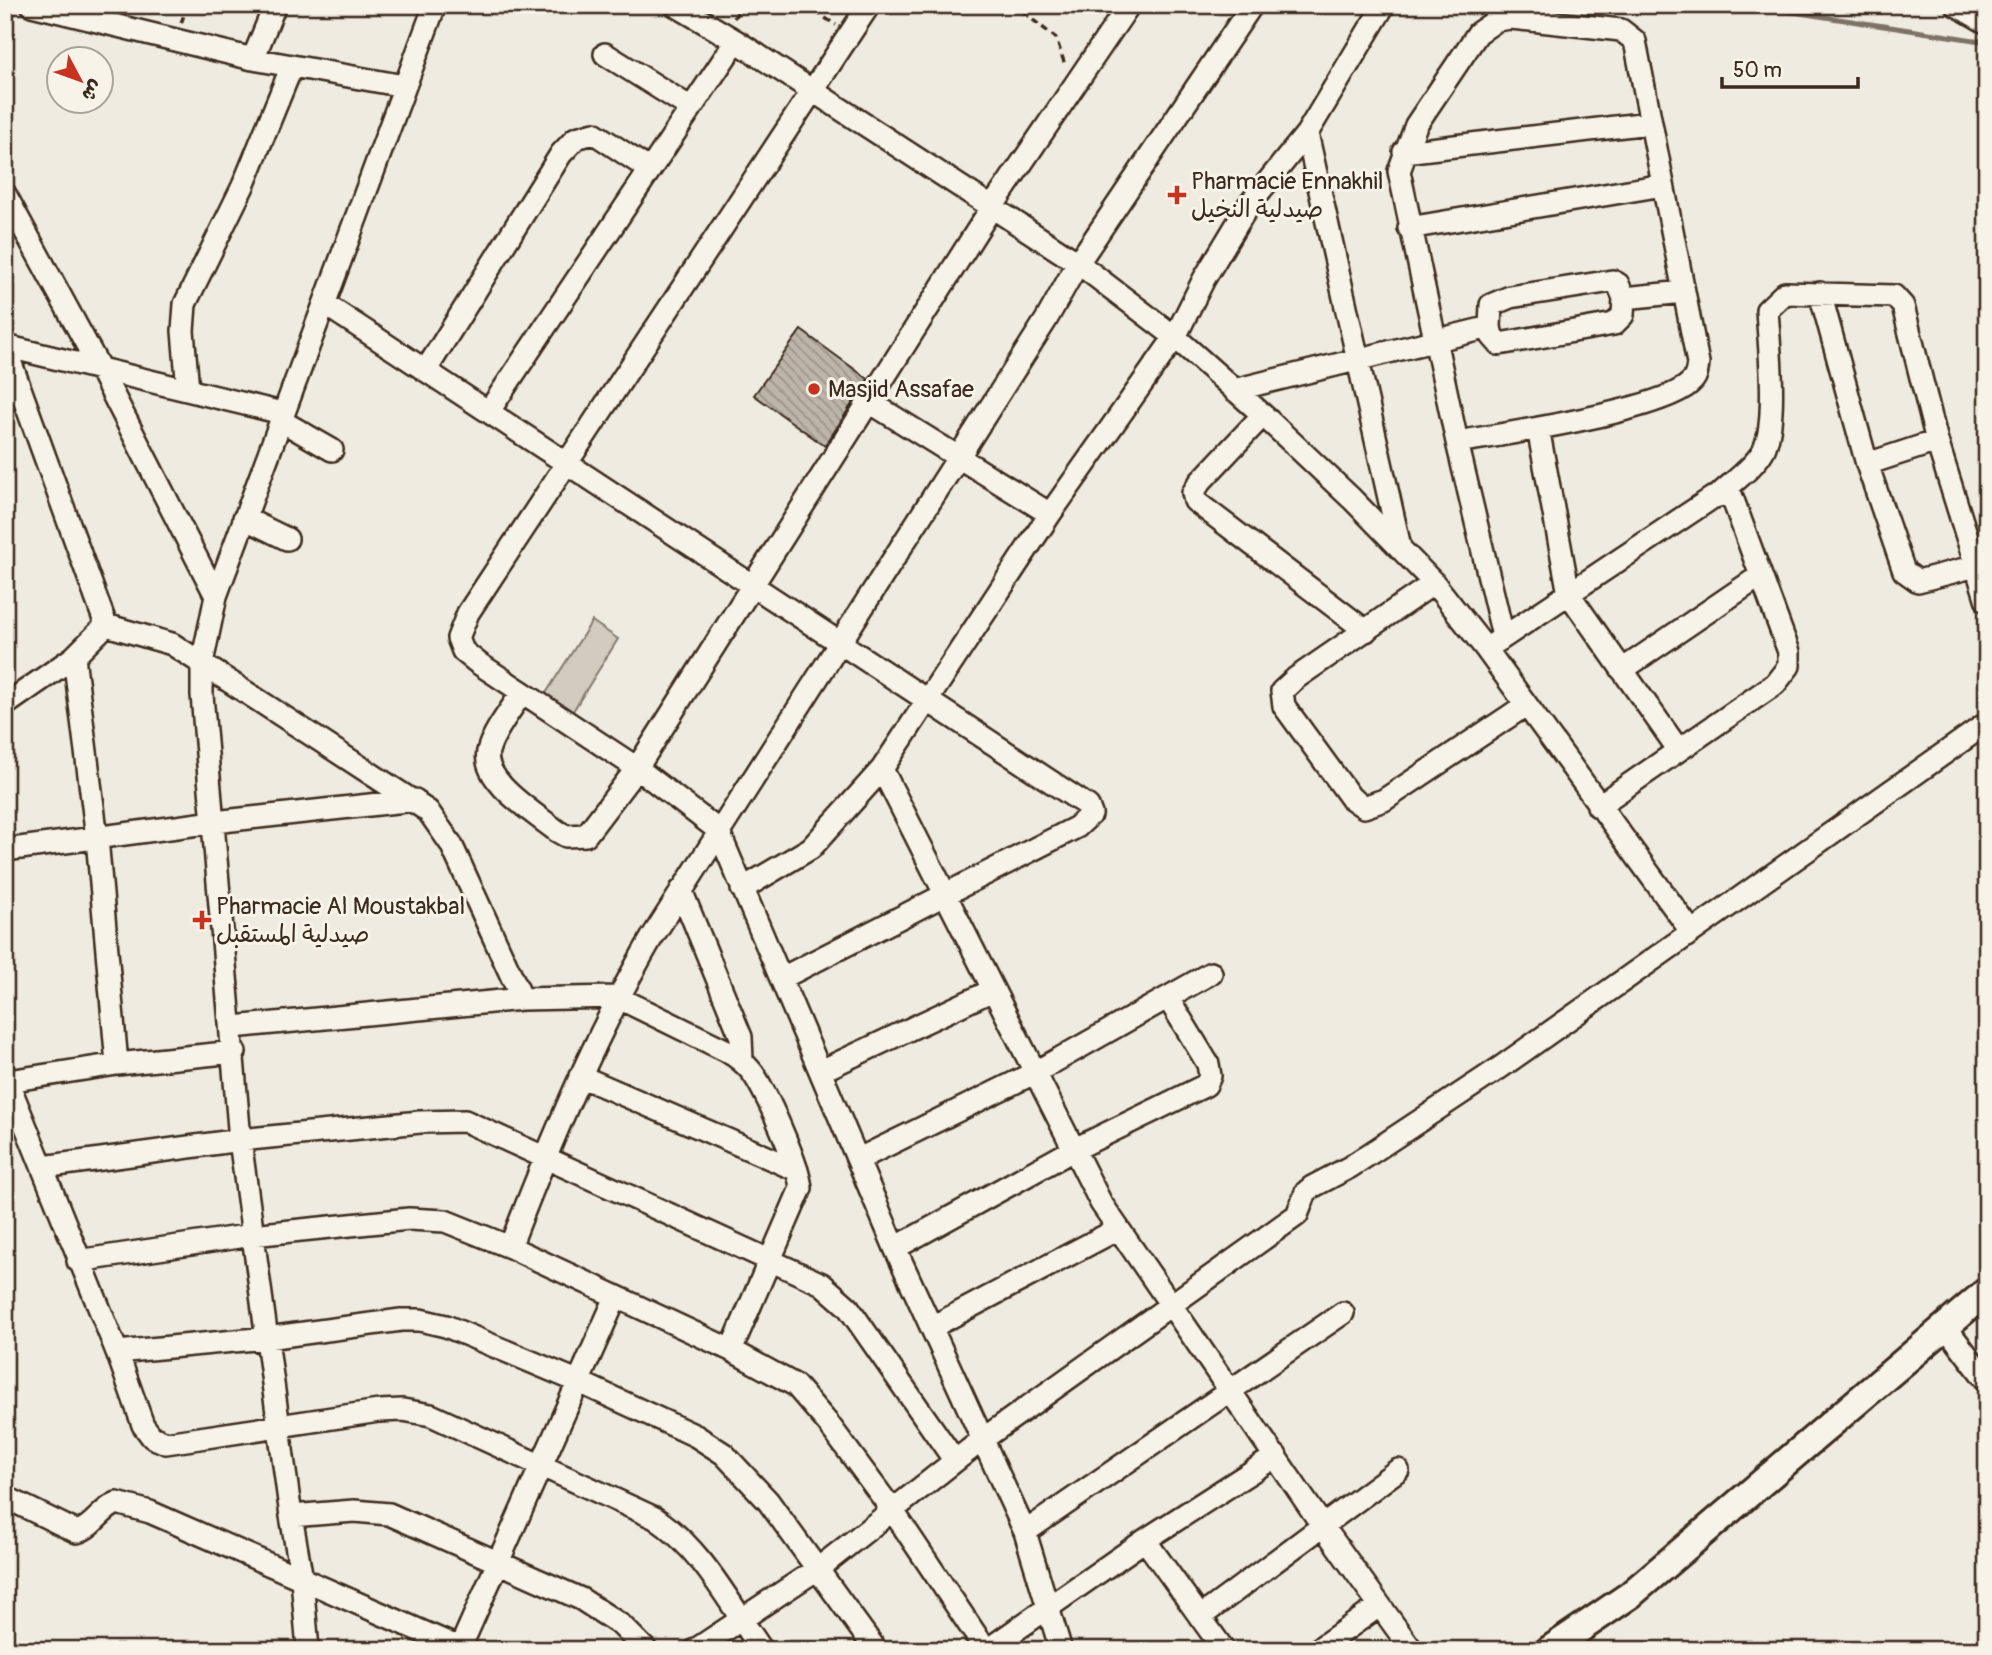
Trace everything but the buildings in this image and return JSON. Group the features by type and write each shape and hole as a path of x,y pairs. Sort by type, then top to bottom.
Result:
{"street":[{"path":"32,5 105,13 253,60 404,86"},
{"path":"308,1650 302,1579 290,1516 240,1140 233,1027 202,695 202,663 216,596 435,5"},
{"path":"676,5 736,41 1078,263 1175,337 1263,415 1401,547 1495,643"},
{"path":"869,5 566,462 458,631 463,651 637,768 718,830 895,1248 1025,1532 1060,1650"},
{"path":"522,692 488,748 488,769 498,783 557,831 566,836 586,835 637,768 992,207 1129,5"},
{"path":"510,1247 580,1076 617,997 718,830 959,456 1078,263 1252,5"},
{"path":"742,889 811,848 882,769 930,700 1050,514 1175,337 1204,279 1248,206 1307,133 1384,5"},
{"path":"1956,5 1987,23"},
{"path":"253,60 268,7"},
{"path":"1457,442 1631,408 1680,390 1691,383 1697,374 1698,363 1635,41 1627,33 1525,20 1497,20 1478,33 1416,125 1404,152 1399,182 1457,442 1495,643 1526,705 1691,931"},
{"path":"489,411 736,41"},
{"path":"605,54 691,108"},
{"path":"188,390 183,331 184,304 243,186 292,66"},
{"path":"1404,152 1649,123"},
{"path":"426,370 561,154 576,138 594,133 650,170"},
{"path":"1307,133 1401,547"},
{"path":"1409,228 1663,185"},
{"path":"5,194 100,369 216,596"},
{"path":"1612,281 1618,284 1624,298 1623,315 1614,324 1499,344 1492,336 1490,327 1491,305 1510,297 1612,281"},
{"path":"1624,298 1684,292"},
{"path":"1495,643 1720,494 1755,460 1768,438 1770,389 1767,310 1785,293 1881,294 1899,300 1903,306 1937,441 1987,601"},
{"path":"1820,293 1867,464 1897,556 1909,578 1918,581 1976,566"},
{"path":"326,305 1077,796 1090,810 1088,818 1077,827 782,978"},
{"path":"1234,390 1490,327"},
{"path":"5,347 188,390 281,417 332,450"},
{"path":"5,347 106,625"},
{"path":"868,401 1050,514"},
{"path":"1263,415 1200,482 1193,493 1195,501 1366,631"},
{"path":"1538,428 1569,594 1678,749"},
{"path":"1867,464 1937,441"},
{"path":"1598,806 1775,684 1786,673 1789,652 1760,576 1738,505 1729,495 1720,494"},
{"path":"244,518 287,540"},
{"path":"1622,670 1760,576"},
{"path":"1434,583 1296,678 1286,686 1281,696 1284,706 1357,804 1371,806 1384,800 1526,705"},
{"path":"5,705 74,657 106,625"},
{"path":"106,625 172,644 415,800 441,827 522,999"},
{"path":"74,657 97,838 117,1064"},
{"path":"695,1650 819,1568 982,1439 1168,1304 1297,1215 1306,1192 1312,1186 1350,1167 1489,1075 1987,723"},
{"path":"882,769 1073,1150 1118,1229 1322,1525 1412,1650"},
{"path":"5,850 214,822 415,800"},
{"path":"681,890 741,1037 742,1060"},
{"path":"859,1159 1034,1073 1211,973"},
{"path":"821,1071 993,990"},
{"path":"233,1027 522,999 617,997 742,1060 754,1075 797,1170 799,1197 731,1350"},
{"path":"895,1248 1073,1150 1199,1090 1209,1081 1208,1064 1168,998"},
{"path":"235,1052 7,1078 78,1261 117,1352 143,1425 159,1442 379,1412 419,1411 655,1518 675,1531 705,1565 762,1650"},
{"path":"580,1076 797,1170"},
{"path":"43,1167 240,1140 454,1120 475,1125 822,1284 848,1307 955,1461"},
{"path":"78,1261 252,1235 431,1219 463,1228 510,1247 731,1350 776,1373 807,1396 893,1511 986,1650 1145,1540 1276,1456"},
{"path":"932,1327 1118,1229"},
{"path":"1549,1650 1630,1595 1987,1291"},
{"path":"5,1497 77,1532 84,1530 109,1506 117,1503 132,1506 462,1649 540,1465 616,1297"},
{"path":"1025,1532 1343,1313"},
{"path":"117,1352 420,1320 446,1326 577,1381 696,1436 724,1454 746,1474 819,1568 876,1650"},
{"path":"1945,1326 1987,1381"},
{"path":"1200,1617 1398,1470"},
{"path":"290,1516 354,1511 389,1514 499,1561 603,1611 646,1650"},
{"path":"1145,1540 1224,1650"},
{"path":"1317,1650 1379,1606"}],"path":[{"path":"806,5 850,33"},
{"path":"1014,5 1047,28 1056,38 1064,64 1080,77"}],"shaded area":[{"path":"592,621 618,639 568,719 541,701"}],"waterway":[{"path":"1629,5 1639,8 1780,10 1987,42"}],"place":[{"name":"Pharmacie Ennakhil صيدلية النخيل","path":"1177,195"},
{"name":"Masjid Assafae","path":"814,389"},
{"name":"Pharmacie Al Moustakbal صيدلية المستقبل","path":"202,920"}]}
